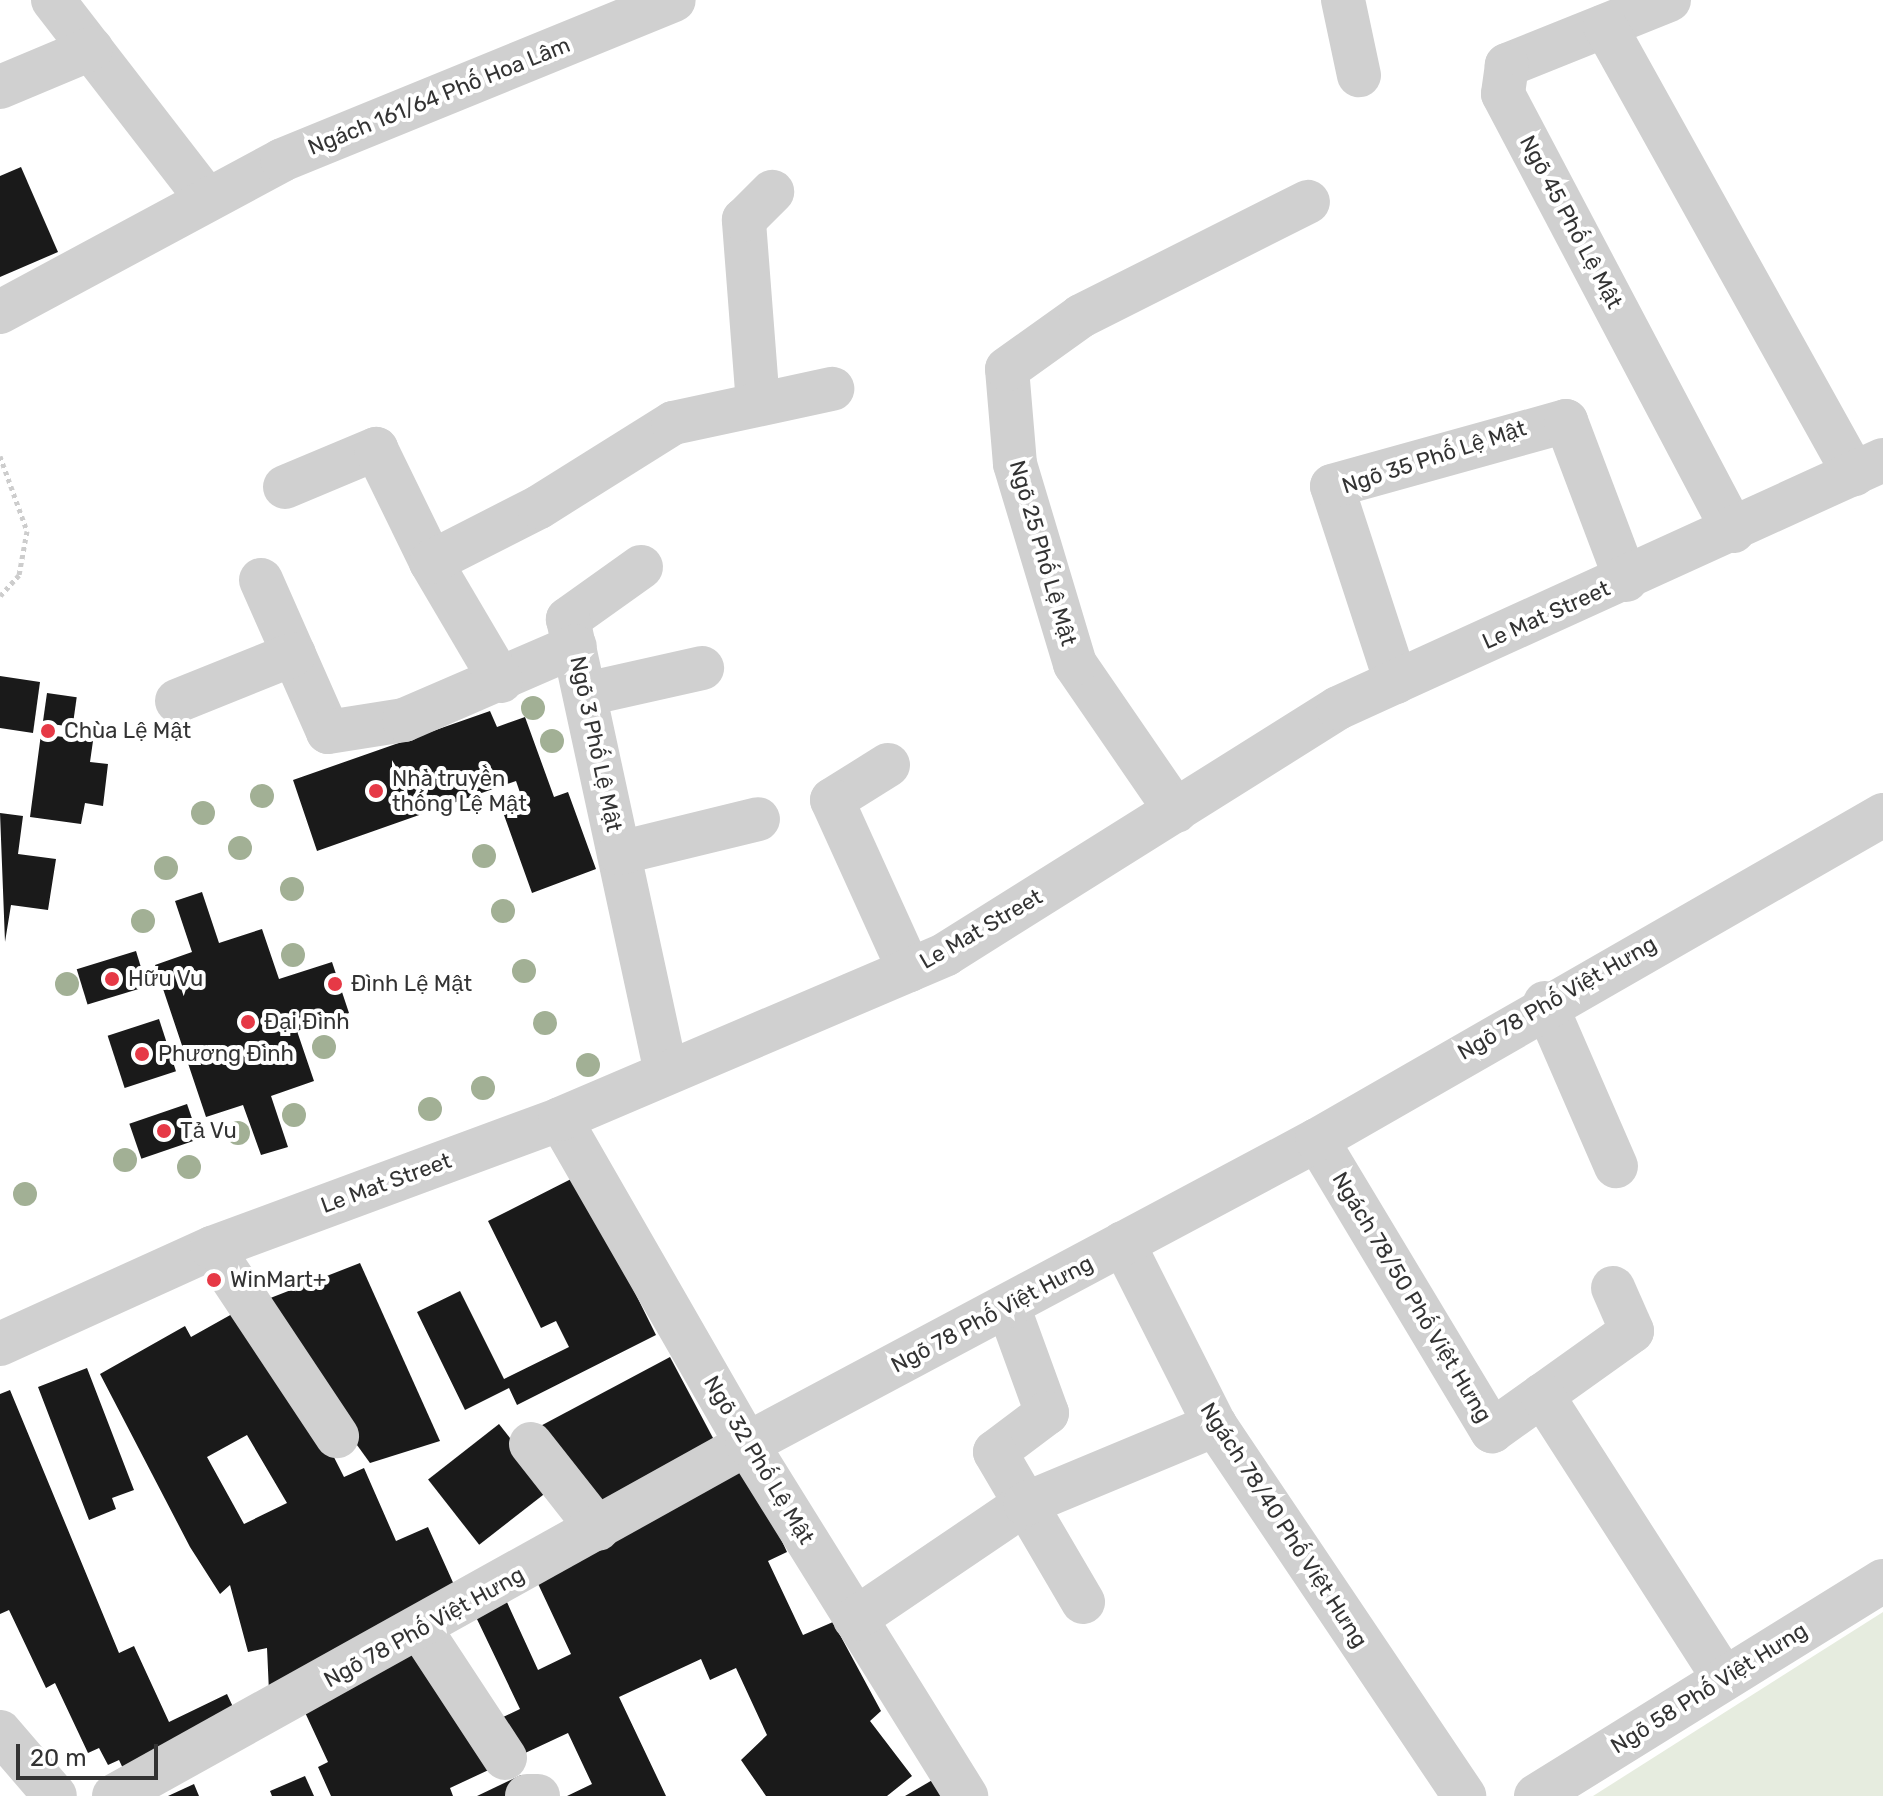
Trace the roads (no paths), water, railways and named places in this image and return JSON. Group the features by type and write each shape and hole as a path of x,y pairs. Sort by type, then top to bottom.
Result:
{"street":[{"path":"53,0 207,199"},
{"name":"Ngách 161/64 Phố Hoa Lâm","path":"0,312 282,160 674,0"},
{"path":"1343,0 1359,75"},
{"name":"Ngõ 45 Phố Lệ Mật","path":"1669,0 1507,65 1503,94 1733,531"},
{"path":"1605,26 1868,467"},
{"path":"0,87 91,49"},
{"path":"758,404 744,220 772,192"},
{"name":"Ngõ 25 Phố Lệ Mật","path":"1176,811 1075,664 1015,464 1007,369 1081,316 1308,202"},
{"path":"431,562 539,507 673,423 832,389"},
{"name":"Ngõ 35 Phố Lệ Mật","path":"1396,682 1332,486 1566,421 1626,580"},
{"path":"285,487 376,449 431,562 501,681"},
{"name":"Le Mat Street","path":"0,1344 212,1248 560,1119 909,970 1176,811 1338,708 1626,580 1868,467"},
{"path":"575,646 568,619 641,567"},
{"name":"Ngõ 3 Phố Lệ Mật","path":"261,580 328,732 404,720 501,681 575,646 666,1073"},
{"path":"177,701 294,654"},
{"path":"586,694 702,668"},
{"path":"888,765 832,800 909,970"},
{"path":"619,853 758,819"},
{"name":"Ngõ 78 Phố Việt Hưng","path":"114,1796 421,1630 747,1444 1317,1140 1545,1003 1877,831"},
{"path":"1545,1003 1616,1166"},
{"name":"Ngõ 32 Phố Lệ Mật","path":"560,1119 747,1444 966,1796"},
{"name":"Ngách 78/50 Phố Việt Hưng","path":"1317,1140 1492,1431 1632,1331 1613,1288"},
{"name":"Ngách 78/40 Phố Việt Hưng","path":"1123,1243 1215,1425 1464,1796"},
{"path":"212,1248 337,1436"},
{"path":"1008,1306 1047,1413 995,1452 1083,1602"},
{"path":"1542,1395 1724,1679"},
{"path":"855,1619 1025,1504 1215,1425"},
{"path":"531,1444 598,1529"},
{"name":"Ngõ 58 Phố Việt Hưng","path":"1536,1796 1883,1581"},
{"path":"421,1630 505,1758"},
{"path":"0,1732 55,1796"},
{"path":"527,1796 538,1796"}],"place":[{"name":"Chùa Lệ Mật","path":"48,731"},
{"name":"Nhà truyền thống Lệ Mật","path":"376,791"},
{"name":"Hữu Vu","path":"112,979"},
{"name":"Đình Lệ Mật","path":"335,984"},
{"name":"Đại Đình","path":"248,1022"},
{"name":"Phương Đình","path":"142,1054"},
{"name":"Tả Vu","path":"164,1131"},
{"name":"WinMart+","path":"214,1280"}]}
